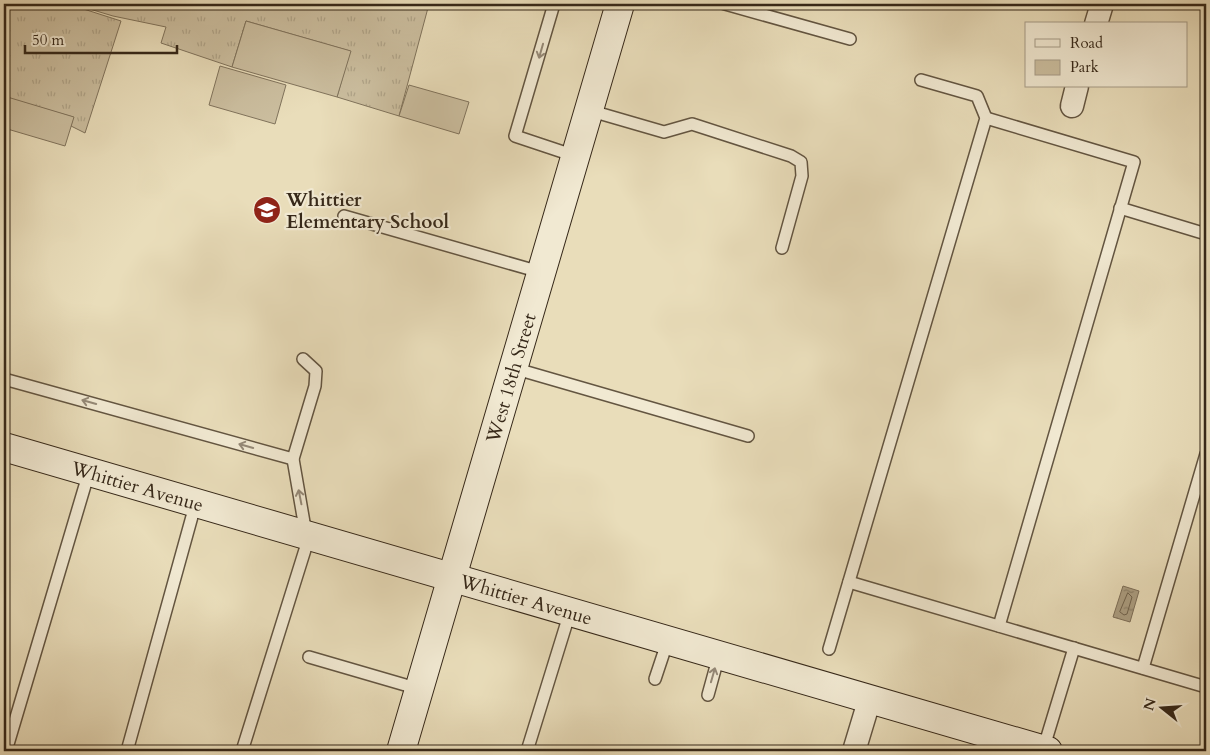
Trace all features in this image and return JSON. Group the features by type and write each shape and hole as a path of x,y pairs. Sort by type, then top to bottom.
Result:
{"street":[{"name":"West 18th Street","path":"401,751 618,4"},
{"path":"1097,22 1102,4"},
{"name":"Whittier Avenue","path":"4,447 1046,750"},
{"path":"854,751 870,698"}],"lane":[{"path":"554,4 515,136 575,156"},
{"path":"725,4 850,39"},
{"path":"829,649 986,118 977,96 921,80"},
{"path":"588,110 664,132 692,124 791,156 801,162 802,176 782,248"},
{"path":"986,118 1134,162 1000,626"},
{"path":"1120,208 1206,234"},
{"path":"344,216 540,272"},
{"path":"242,751 307,536 293,459 315,386 316,371 303,359"},
{"path":"511,367 748,436"},
{"path":"4,379 293,459"},
{"path":"1143,668 1206,454"},
{"path":"6,751 89,472"},
{"path":"127,751 196,502"},
{"path":"849,582 1206,687"},
{"path":"527,751 570,612"},
{"path":"655,679 668,640"},
{"path":"1046,750 1074,648"},
{"path":"708,695 719,655"},
{"path":"309,657 419,689"}],"green space":[{"path":"4,4 68,4 121,21 85,133 71,126 73,117 4,97"},
{"path":"73,4 429,4 399,116 337,97 350,51 246,21 232,67 161,43 166,27 113,16"},
{"path":"246,21 351,51 337,97 232,67"},
{"path":"220,66 286,85 275,124 209,105"},
{"path":"409,85 469,102 459,134 399,116"},
{"path":"4,96 74,117 65,146 4,128"}],"water":[{"path":"1123,586 1139,591 1130,622 1113,617"}],"place":[{"name":"Whittier Elementary School","path":"267,210"}]}
